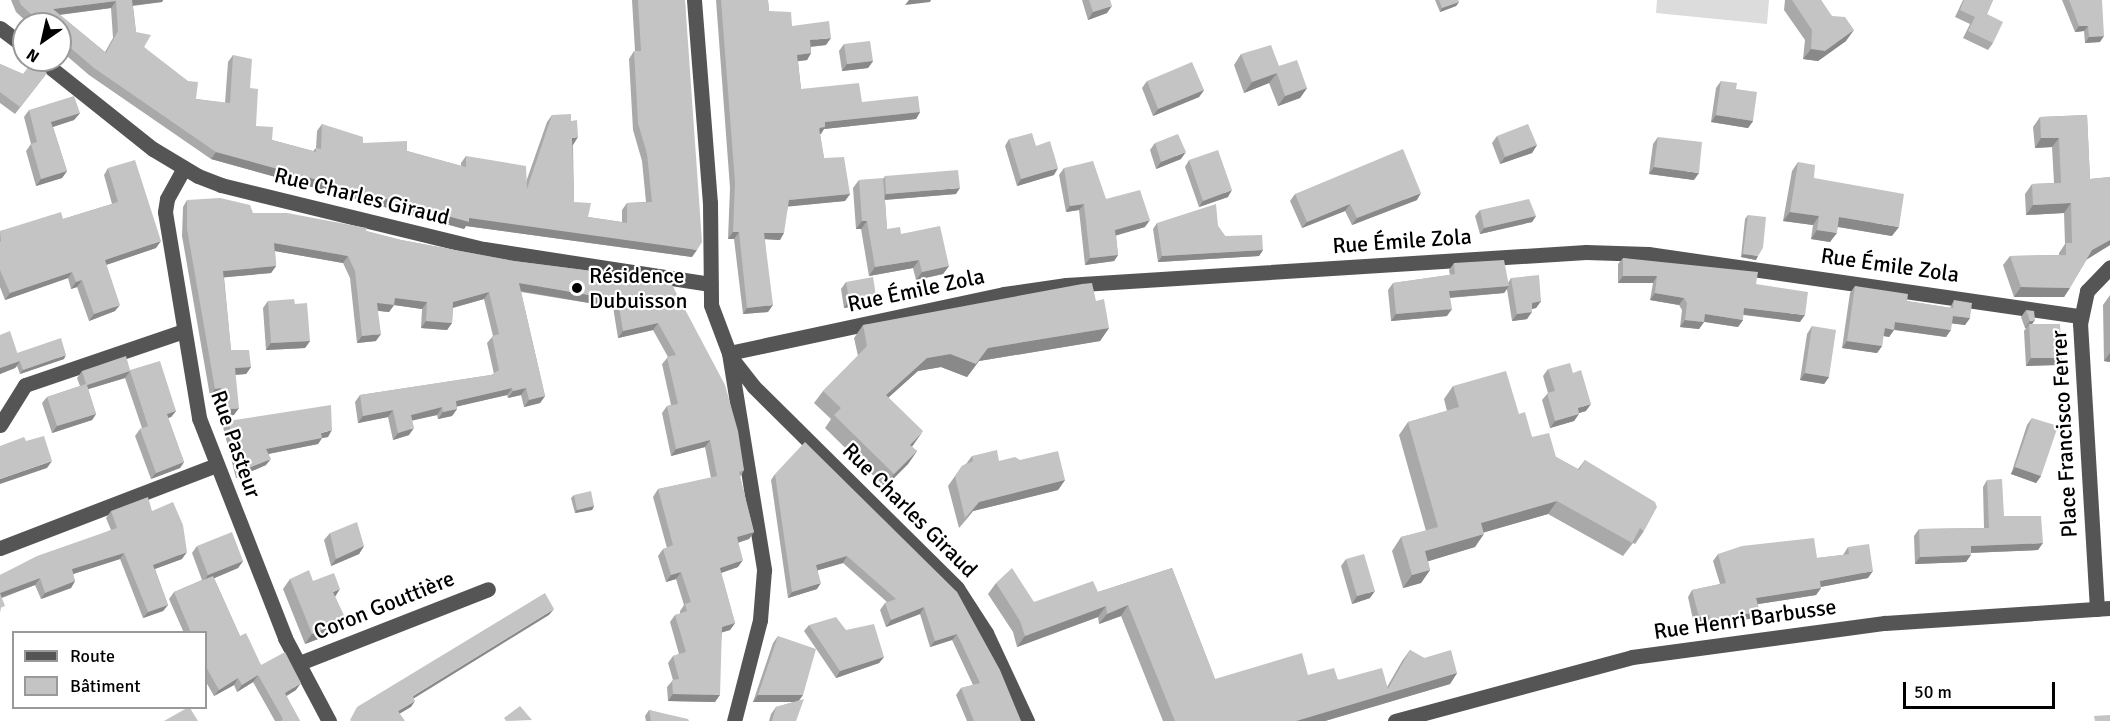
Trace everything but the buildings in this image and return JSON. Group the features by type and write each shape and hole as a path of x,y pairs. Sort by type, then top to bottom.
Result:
{"street":[{"path":"694,0 710,203 712,313 729,353 764,570 760,620 734,721"},
{"name":"Rue Charles Giraud","path":"56,72 133,134 184,168 221,184 464,245 710,285"},
{"name":"Rue Pasteur","path":"184,168 165,206 196,406 216,465 297,664 328,721"},
{"name":"Rue Émile Zola","path":"729,353 1004,294 1066,285 1586,252 1648,254 2080,316"},
{"name":"Place Francisco Ferrer","path":"2103,608 2080,316 2087,291 2110,267"},
{"path":"0,425 25,385 184,331"},
{"name":"Rue Charles Giraud","path":"729,353 753,386 957,588 986,633 1027,721"},
{"path":"0,548 216,465"},
{"name":"Coron Gouttière","path":"297,664 488,589"},
{"name":"Rue Henri Barbusse","path":"1395,721 1632,657 1885,623 2103,608"}],"shaded area":[{"path":"1657,0 1769,0 1767,24 1656,13"}],"place":[{"name":"Résidence Dubuisson","path":"577,288"}]}
